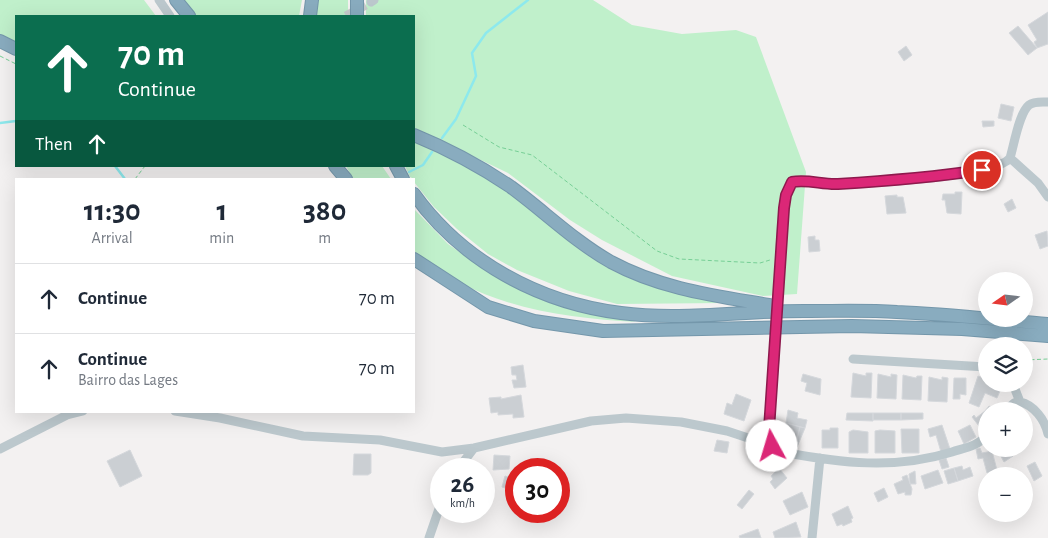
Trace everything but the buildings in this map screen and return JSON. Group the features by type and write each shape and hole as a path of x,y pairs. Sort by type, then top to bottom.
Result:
{"highway":[{"path":"176,0 188,15"},
{"path":"310,15 312,0"},
{"path":"357,0 357,15"},
{"path":"0,41 15,48"},
{"path":"415,135 469,160 511,188 574,238 611,262 651,280 696,294 800,310"},
{"path":"336,167 346,178"},
{"path":"415,195 445,231 475,257 495,271 523,285 571,304 622,314 692,315 800,310 896,312 1048,324"},
{"path":"415,260 488,306 534,320 603,331 852,326 962,329 1048,336"}],"street":[{"path":"159,0 169,15"},
{"path":"772,446 769,429 779,279 786,195 792,182 800,180 828,184 932,177 982,170 1006,163 1010,158 1023,114 1028,105 1036,102 1048,102"},
{"path":"1010,158 1038,183 1048,196"},
{"path":"852,359 978,367"},
{"path":"1016,392 1020,402"},
{"path":"1033,408 1041,418 1048,434"},
{"path":"0,449 67,415 75,413"},
{"path":"188,413 303,436 380,440 442,452 474,448 591,421 626,418 681,422 727,431 772,446 782,452 873,464 922,461 978,443"},
{"path":"466,458 474,448"},
{"path":"812,538 820,458"},
{"path":"429,538 434,523"}],"path":[{"path":"0,56 15,64"},
{"path":"463,125 499,147 532,155 657,251 679,259 760,262 781,257"},
{"path":"136,178 144,167"},
{"path":"1033,360 1048,359"}],"green space":[{"path":"0,0 144,0 155,15 15,15 15,43 0,35"},
{"path":"184,0 302,0 299,15 195,15"},
{"path":"316,0 348,0 348,15 315,15"},
{"path":"366,0 593,0 632,25 682,34 736,30 756,37 806,172 797,294 763,296 672,276 602,240 570,220 508,173 415,128 415,15 366,15"},
{"path":"415,141 483,175 505,189 571,243 614,271 654,287 723,303 617,304 569,291 517,270 488,254 434,207 415,183 415,178 410,177 405,167 415,167"},
{"path":"347,167 383,167 390,178 352,178"},
{"path":"415,210 448,244 491,274 550,303 636,322 577,317 518,305 490,296 463,284 437,269 415,252"}],"waterway":[{"path":"442,138 456,119 476,76 472,53 486,33 528,0"},
{"path":"0,123 15,121"},
{"path":"409,172 423,165 432,152"},
{"path":"116,167 124,178"}],"tunnel":[{"path":"348,15 371,2"}],"route":[{"path":"772,446 769,429 784,208 786,195 792,182 800,180 828,184 900,180 982,170"}]}
